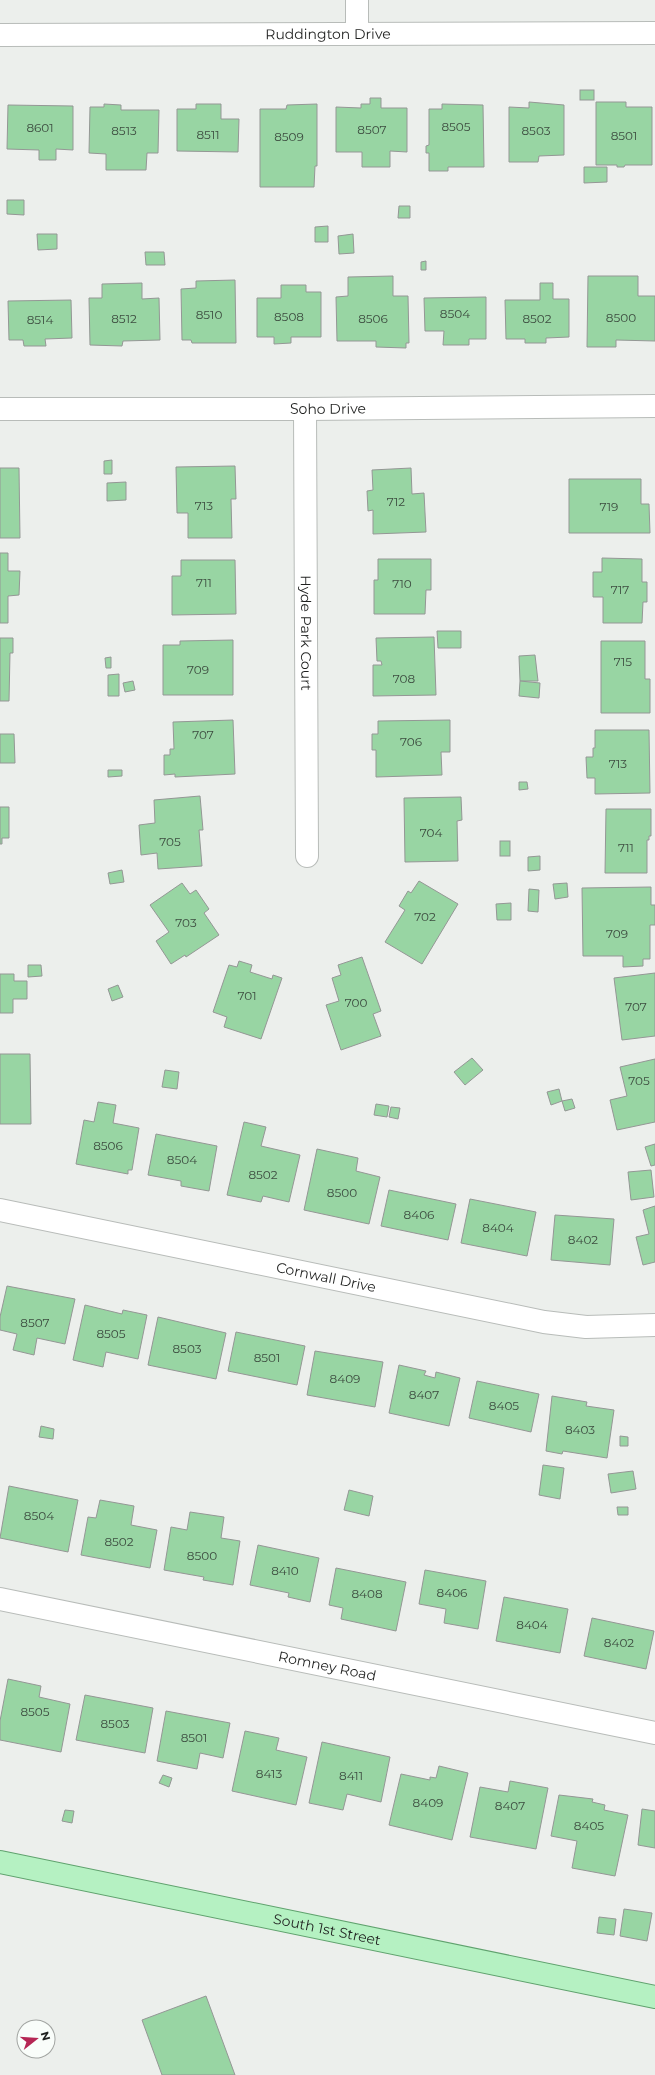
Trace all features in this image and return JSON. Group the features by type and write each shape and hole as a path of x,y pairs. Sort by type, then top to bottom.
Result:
{"main road":[{"name":"South 1st Street","path":"0,1862 655,1997"}],"street":[{"path":"357,0 357,33"},
{"name":"Ruddington Drive","path":"0,35 655,33"},
{"name":"Soho Drive","path":"0,410 655,406"},
{"name":"Hyde Park Court","path":"305,409 307,856"},
{"name":"Cornwall Drive","path":"0,1210 544,1322 586,1327 655,1326"},
{"name":"Romney Road","path":"0,1599 655,1733"}],"building":[{"path":"580,90 594,90 594,100 580,100"},
{"path":"370,98 381,98 381,108 407,108 407,152 390,151 390,167 362,167 362,152 336,152 336,107 361,108 361,104 370,104"},
{"path":"529,102 564,105 564,155 539,156 538,162 509,162 509,107 529,108"},
{"path":"596,102 626,102 626,107 652,107 652,165 625,165 624,167 617,167 617,165 596,165"},
{"path":"104,104 121,105 121,110 159,110 158,153 147,153 146,170 106,170 106,154 89,153 90,107 104,107"},
{"path":"196,104 221,104 221,119 239,119 238,152 177,151 177,109 196,109"},
{"path":"317,104 317,166 315,166 314,187 260,187 260,109 286,109 287,105"},
{"path":"442,104 483,105 484,167 448,167 448,171 429,171 429,153 426,153 426,146 429,145 429,109 442,109"},
{"path":"8,105 73,106 73,150 56,149 56,160 39,160 39,150 7,149"},
{"path":"584,167 607,167 607,182 584,183"},
{"path":"7,200 24,200 24,215 7,214"},
{"path":"399,206 410,206 410,218 398,218"},
{"path":"328,226 328,242 315,242 315,227"},
{"path":"37,234 57,234 57,249 38,250"},
{"path":"353,234 354,253 339,254 338,236"},
{"path":"145,252 164,252 165,265 146,265"},
{"path":"426,261 426,270 421,270 421,262"},
{"path":"393,276 393,296 408,296 409,343 406,343 406,348 376,347 376,341 337,341 336,297 348,296 348,277"},
{"path":"588,276 638,276 638,296 655,296 655,341 616,340 616,347 587,347"},
{"path":"235,280 236,343 192,343 191,340 182,340 181,289 196,288 196,281"},
{"path":"142,283 142,299 159,298 160,340 123,341 122,346 90,345 89,298 102,298 102,284"},
{"path":"540,283 553,283 553,299 569,299 569,337 546,338 546,343 525,343 525,339 506,339 505,300 540,300"},
{"path":"281,285 306,285 306,292 321,292 321,337 291,337 291,343 274,344 274,337 257,337 257,298 281,298"},
{"path":"486,297 486,339 469,339 469,345 443,345 444,331 425,331 424,298"},
{"path":"71,300 72,338 45,339 46,346 24,346 23,340 9,340 8,301"},
{"path":"112,460 112,474 104,474 104,461"},
{"path":"235,466 236,499 231,499 232,538 188,538 188,513 177,513 176,467"},
{"path":"0,468 19,468 20,538 0,538"},
{"path":"411,468 412,494 424,493 426,532 373,534 373,510 368,511 367,491 373,490 372,470"},
{"path":"569,479 641,479 641,504 649,504 650,533 569,533"},
{"path":"126,482 126,500 107,501 107,483"},
{"path":"0,553 8,553 8,571 20,571 19,595 8,596 8,623 0,623"},
{"path":"602,558 642,559 642,582 647,582 647,602 643,602 642,623 603,623 603,597 593,597 593,572 602,572"},
{"path":"378,559 431,559 431,590 426,590 425,614 374,614 374,580 378,580"},
{"path":"181,560 235,560 236,614 172,615 172,576 181,576"},
{"path":"437,631 461,631 461,648 438,648"},
{"path":"434,637 436,695 373,696 373,665 382,665 381,661 377,661 376,638"},
{"path":"0,638 13,638 13,653 10,653 9,701 0,701"},
{"path":"233,640 233,695 163,695 163,645 180,645 180,641"},
{"path":"601,641 645,641 645,679 650,679 650,713 601,713"},
{"path":"535,655 538,681 520,681 519,656"},
{"path":"111,657 111,668 106,668 105,658"},
{"path":"119,674 119,696 108,696 108,675"},
{"path":"133,681 135,690 125,692 123,683"},
{"path":"520,681 540,683 539,698 519,696"},
{"path":"233,720 235,774 175,777 175,774 164,775 164,755 170,755 170,749 174,749 173,722"},
{"path":"450,720 450,752 441,752 442,775 376,777 376,750 372,750 372,734 378,734 378,721"},
{"path":"595,730 649,730 650,793 595,794 595,778 587,778 586,757 593,757 593,748 595,748"},
{"path":"0,734 14,734 15,763 0,763"},
{"path":"108,770 122,770 122,776 108,777"},
{"path":"519,782 527,782 528,789 519,790"},
{"path":"200,796 203,830 199,830 202,866 158,869 157,853 141,855 139,825 155,823 154,800"},
{"path":"461,797 462,820 457,821 458,861 405,862 404,798"},
{"path":"0,807 9,807 9,838 2,838 2,844 0,844"},
{"path":"606,809 651,809 651,836 649,836 649,840 647,840 647,873 605,873"},
{"path":"500,841 510,841 510,856 500,856"},
{"path":"540,856 540,870 528,871 528,857"},
{"path":"122,870 124,882 110,884 108,873"},
{"path":"419,881 458,904 422,964 385,942 405,910 399,906 408,891 411,893"},
{"path":"182,883 190,894 196,890 209,909 204,913 219,935 186,957 185,955 171,964 156,941 169,932 150,905"},
{"path":"567,883 568,897 555,899 553,884"},
{"path":"651,887 651,905 655,905 655,925 650,925 650,959 643,959 643,966 623,967 623,956 583,956 582,888"},
{"path":"529,889 539,890 538,912 528,911"},
{"path":"511,903 511,920 497,920 496,904"},
{"path":"362,957 381,1011 373,1014 381,1036 341,1050 326,1005 339,1001 332,978 341,975 338,965"},
{"path":"239,961 252,965 250,972 272,979 273,975 282,978 261,1039 224,1027 227,1017 213,1012 229,965 237,967"},
{"path":"28,965 41,965 42,976 28,977"},
{"path":"655,973 655,1036 622,1040 614,978"},
{"path":"0,974 14,974 14,981 27,981 27,999 13,999 13,1013 0,1013"},
{"path":"118,985 123,997 112,1001 108,989"},
{"path":"0,1054 30,1054 31,1124 0,1124"},
{"path":"472,1058 483,1070 465,1085 454,1072"},
{"path":"655,1059 655,1122 617,1130 610,1100 627,1096 620,1067"},
{"path":"165,1070 179,1072 177,1089 162,1087"},
{"path":"559,1089 562,1101 551,1105 547,1092"},
{"path":"572,1099 575,1108 565,1111 562,1101"},
{"path":"98,1102 116,1105 113,1123 139,1128 132,1170 128,1170 128,1174 76,1164 84,1120 94,1122"},
{"path":"376,1104 389,1106 387,1117 374,1115"},
{"path":"391,1107 400,1108 398,1119 389,1117"},
{"path":"244,1122 266,1127 261,1146 300,1155 289,1202 263,1196 261,1202 227,1195"},
{"path":"156,1134 217,1146 209,1191 181,1186 181,1181 148,1175"},
{"path":"655,1144 655,1165 651,1166 645,1147"},
{"path":"317,1149 358,1158 356,1171 380,1177 369,1224 304,1210"},
{"path":"651,1170 654,1197 631,1200 628,1172"},
{"path":"389,1190 456,1204 448,1240 381,1226"},
{"path":"470,1199 536,1212 527,1256 461,1243"},
{"path":"655,1206 655,1262 643,1265 636,1237 649,1234 643,1210"},
{"path":"555,1215 614,1219 610,1265 551,1260"},
{"path":"7,1286 75,1299 65,1344 37,1338 34,1355 13,1350 17,1334 0,1330 0,1317"},
{"path":"85,1305 122,1314 123,1310 147,1315 138,1359 106,1352 103,1367 73,1360"},
{"path":"158,1317 226,1333 216,1379 148,1365"},
{"path":"236,1332 305,1346 297,1385 228,1371"},
{"path":"315,1351 383,1362 375,1407 307,1395"},
{"path":"399,1365 426,1371 424,1375 435,1378 436,1372 460,1378 449,1426 389,1413"},
{"path":"477,1381 539,1394 531,1432 469,1418"},
{"path":"552,1396 587,1402 586,1406 614,1410 607,1458 563,1451 562,1454 546,1451"},
{"path":"41,1426 54,1429 53,1439 39,1437"},
{"path":"620,1436 628,1437 628,1446 620,1446"},
{"path":"543,1465 564,1468 560,1499 539,1495"},
{"path":"633,1471 636,1489 611,1493 608,1474"},
{"path":"9,1486 78,1500 68,1552 0,1538"},
{"path":"349,1490 373,1496 369,1516 344,1510"},
{"path":"100,1500 134,1506 131,1525 157,1530 150,1568 81,1555 88,1517 96,1518"},
{"path":"617,1507 628,1507 628,1515 618,1515"},
{"path":"190,1512 224,1517 221,1538 240,1541 233,1585 203,1580 204,1577 164,1570 171,1527 187,1530"},
{"path":"258,1545 319,1558 310,1602 288,1597 289,1593 250,1585"},
{"path":"336,1568 406,1582 396,1631 341,1619 343,1608 329,1605"},
{"path":"425,1570 486,1581 478,1629 444,1623 446,1609 419,1604"},
{"path":"504,1597 568,1609 560,1653 496,1641"},
{"path":"592,1618 654,1631 646,1669 584,1656"},
{"path":"8,1679 41,1686 39,1697 70,1704 61,1752 0,1740 0,1721"},
{"path":"85,1695 153,1708 145,1753 76,1740"},
{"path":"166,1711 230,1723 223,1758 200,1753 197,1769 157,1761"},
{"path":"245,1731 279,1738 276,1750 307,1757 296,1805 232,1791"},
{"path":"322,1742 390,1757 381,1802 347,1794 343,1810 309,1803"},
{"path":"439,1766 468,1773 452,1840 389,1825 401,1774 430,1780 430,1777 436,1778"},
{"path":"163,1775 172,1778 169,1787 159,1783"},
{"path":"510,1781 548,1788 536,1849 470,1837 480,1787 508,1792"},
{"path":"559,1795 593,1799 592,1802 605,1805 604,1810 628,1815 615,1876 572,1868 577,1841 551,1836"},
{"path":"642,1809 655,1811 655,1848 638,1845"},
{"path":"65,1810 74,1811 72,1823 62,1821"},
{"path":"624,1909 652,1913 647,1941 620,1936"},
{"path":"599,1917 616,1919 614,1935 597,1933"},
{"path":"206,1996 235,2075 162,2075 142,2020"}]}
